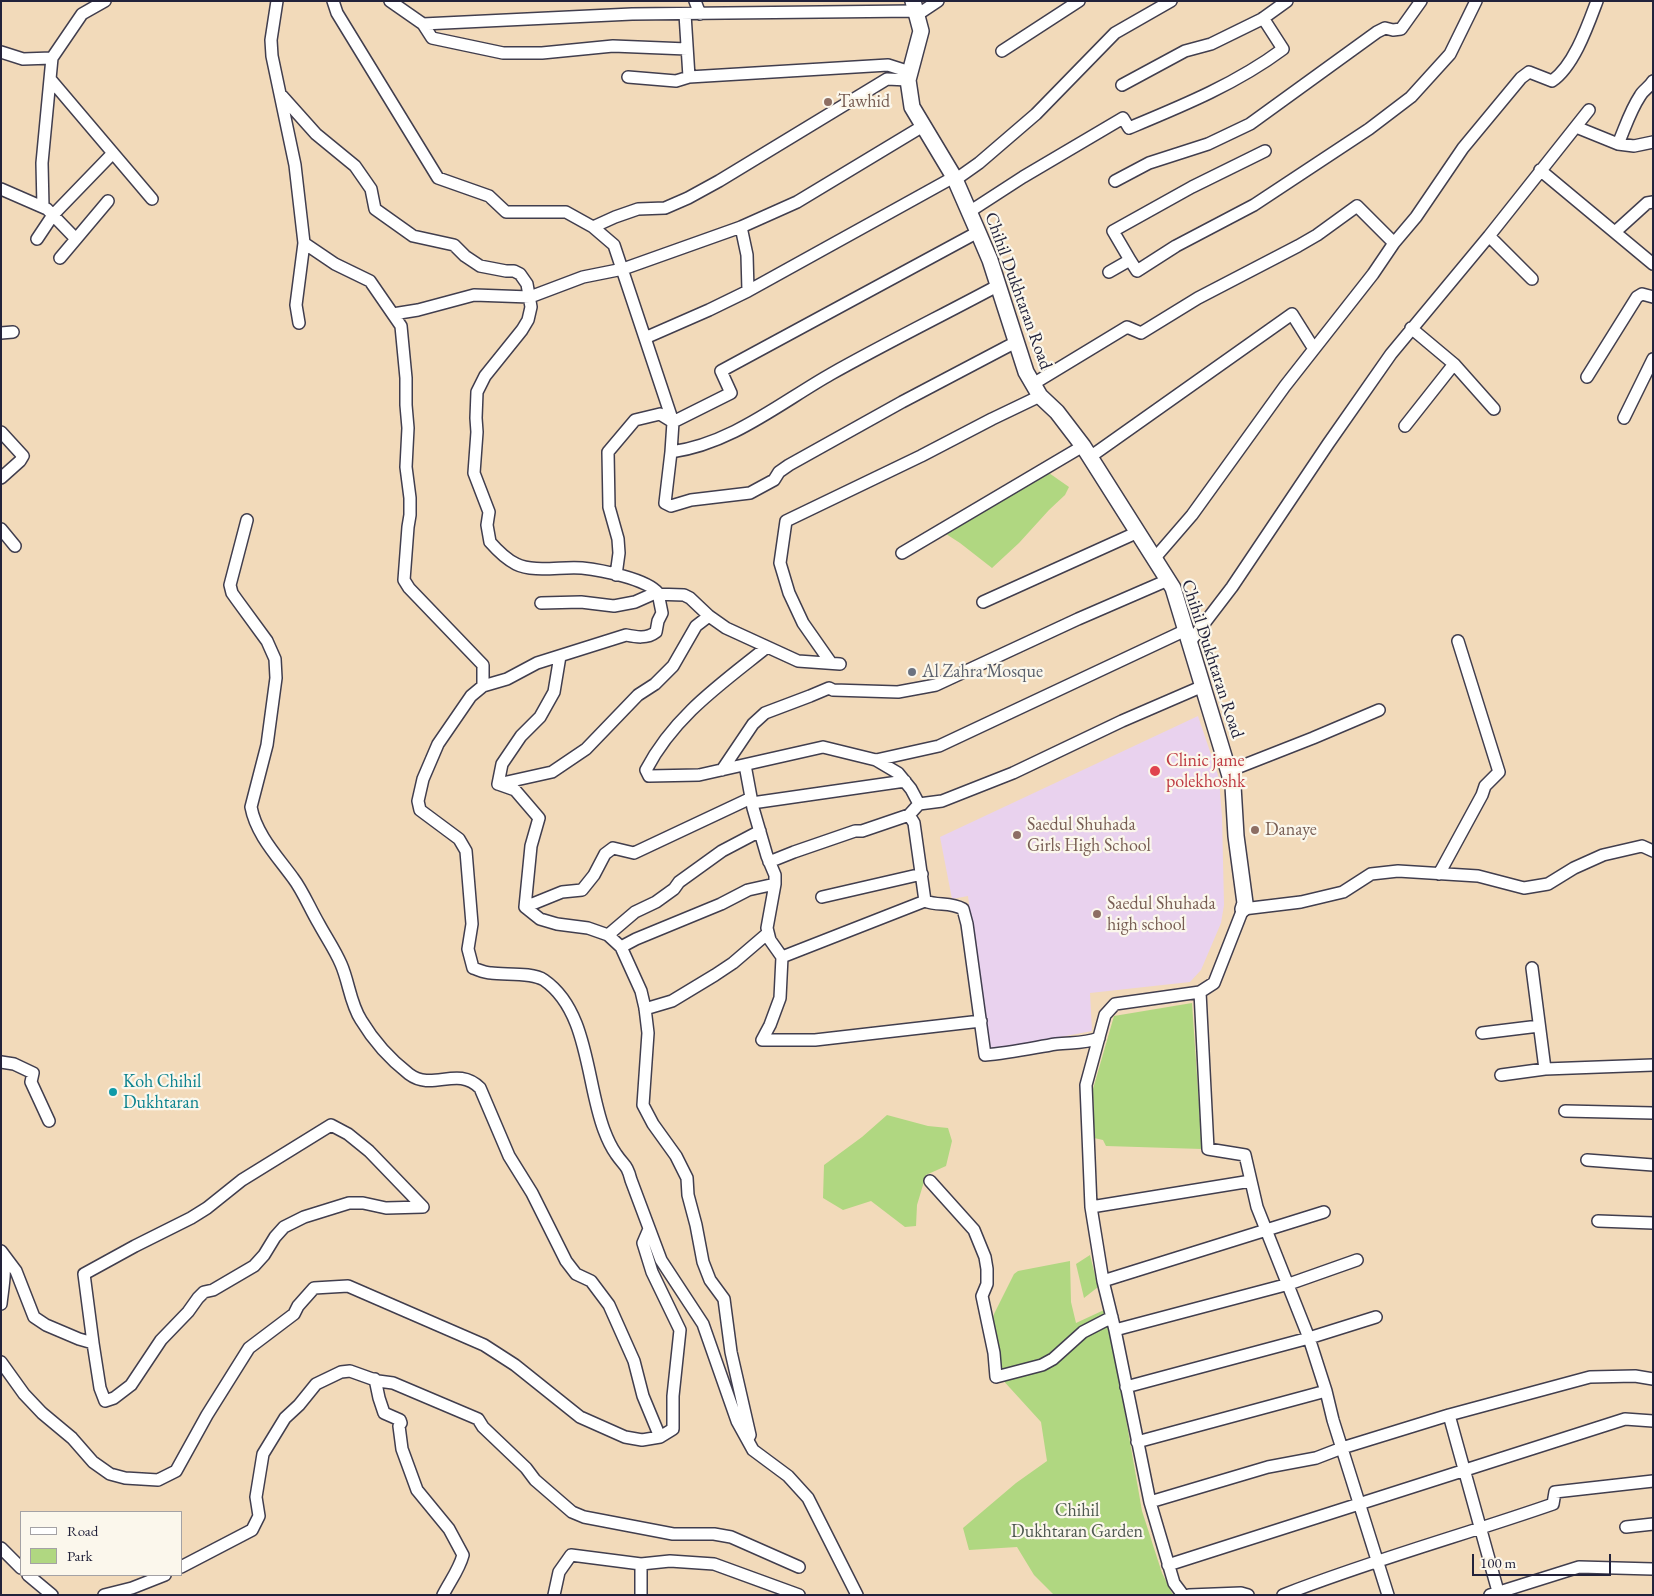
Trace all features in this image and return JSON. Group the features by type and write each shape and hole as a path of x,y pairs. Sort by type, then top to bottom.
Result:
{"street":[{"path":"43,207 42,163 52,58 82,14 105,1"},
{"path":"278,1 271,40 272,56 282,96 295,165 304,243 296,304 298,323"},
{"path":"333,1 337,13 438,178 488,196 506,212 566,212 592,227 614,245 624,269 673,422 665,503 671,506 691,500 750,493 774,480 779,472 789,465 902,402 1016,342"},
{"path":"390,1 423,24 432,38 503,53 542,53 613,46 687,49"},
{"path":"695,1 700,14"},
{"path":"423,24 580,16 915,9 938,1"},
{"path":"1002,51 1079,1"},
{"path":"645,338 748,291 955,179 979,163 1036,114 1115,33 1171,1"},
{"path":"1122,85 1185,51 1211,44 1263,18 1287,1"},
{"path":"1115,181 1149,163 1208,144 1250,124 1377,32 1385,28 1401,29 1421,1"},
{"path":"1266,151 1192,187 1113,231 1137,271 1176,246 1254,205 1369,129 1411,97 1450,54 1476,1"},
{"path":"1154,558 1192,516 1285,386 1416,217 1463,148 1525,74 1529,72 1534,73 1552,81 1563,71 1578,46 1597,1"},
{"name":"Chihil Dukhtaran Road","path":"915,9 921,31 909,76 912,106 955,179 978,232 999,285 1026,372 1036,390 1057,412 1086,452 1173,588 1233,786 1236,836 1245,903 1243,910"},
{"path":"685,14 689,77"},
{"path":"969,212 1023,177 1123,118 1129,128 1222,87 1274,56 1283,49 1263,18"},
{"path":"1,52 23,59 52,58"},
{"path":"628,77 676,81 689,77 888,65 909,76"},
{"path":"592,227 615,216 638,209 665,208 688,198 887,79 909,76"},
{"path":"51,80 152,199"},
{"path":"1618,144 1634,105 1653,81"},
{"path":"282,96 316,134 355,166 372,189 376,209 413,236 454,245 465,256 480,266 514,271 520,274 526,284 531,307 528,320 486,376 477,392 474,473 489,512 487,524 490,542 516,564 525,567 582,568 645,583 658,593 662,613 658,620 656,632 652,635 640,637 626,635 537,663 507,680 483,686 471,696 438,744 423,779 418,801 420,810 459,839 466,851 472,924 468,949 473,968 489,973 520,974 542,978 557,991 572,1013 590,1072 595,1101 604,1130 616,1154 628,1167 631,1180 662,1260 703,1324 737,1421 753,1450 788,1476 808,1498 857,1595"},
{"path":"876,760 939,746 1188,636 1232,587 1339,427 1391,354 1588,110"},
{"path":"393,314 426,308 474,295 530,297 583,277 624,269 740,227 797,202 924,126"},
{"path":"1576,127 1618,144 1634,146 1653,142"},
{"path":"37,239 54,215 113,153"},
{"path":"1540,170 1653,264"},
{"path":"1,189 43,207 54,215 76,240"},
{"path":"60,258 108,201"},
{"path":"1615,232 1647,203 1653,202"},
{"path":"541,603 581,602 614,606 635,602 658,593 677,594 690,598 709,616 726,628 798,661 836,664 803,623 789,593 780,563 786,521 921,456 992,419 1126,327 1141,333 1198,298 1317,235 1356,206 1394,243"},
{"path":"740,227 747,255 748,291"},
{"path":"673,422 731,393 720,371 978,232"},
{"path":"1488,236 1532,279"},
{"path":"304,243 335,264 370,281 401,326 406,378 408,452 406,467 410,489 410,515 404,580 409,588 483,665 483,686"},
{"path":"1109,272 1130,260"},
{"path":"671,452 714,440 754,421 830,374 999,285"},
{"path":"1587,377 1637,297 1642,294 1653,297"},
{"path":"902,553 1086,452 1292,314 1314,349"},
{"path":"1411,328 1454,364 1494,409"},
{"path":"1624,418 1653,360"},
{"path":"1405,426 1454,364"},
{"path":"616,575 619,553 618,539 609,507 608,452 635,420 660,414 673,422"},
{"path":"1,432 23,456 1,478"},
{"path":"247,520 230,585 232,593 267,641 275,659 276,678 267,745 251,806 253,816 278,860 294,879 340,962 349,985 354,1007 388,1055 398,1066 416,1079 435,1081 458,1078 471,1080 480,1088 509,1156 532,1193 566,1261 576,1274 591,1282 609,1305 634,1361 643,1396 660,1437"},
{"path":"1,529 16,546"},
{"path":"983,602 1138,532"},
{"path":"722,770 752,724 765,713 829,688 833,690 898,692 936,685 1168,580"},
{"path":"498,784 552,772 586,749 638,695 655,684 672,666 696,626 709,616"},
{"path":"1439,874 1482,796 1485,786 1498,772 1458,641"},
{"path":"767,647 701,699 679,722 656,750 646,770 649,776 699,775 823,747 876,760 898,773 920,804"},
{"path":"498,784 502,764 521,736 540,717 554,692 560,656"},
{"path":"769,862 846,834 862,831 909,815 920,804 942,801 1013,773 1122,721 1203,686"},
{"path":"1229,771 1379,710"},
{"path":"745,765 760,830 769,862 775,875 776,884 767,928 770,940 782,957 780,998 762,1040 815,1040 981,1021"},
{"path":"524,907 562,892 582,890 594,876 605,854 613,848 634,853 752,800 905,781"},
{"path":"498,784 515,790 539,818 531,846 524,907"},
{"path":"909,815 914,823 925,901"},
{"path":"608,935 623,921 668,893 679,882 722,851 760,830"},
{"path":"1183,1595 1174,1583 1150,1502 1115,1330 1103,1281 1091,1207 1086,1085 1105,1015 1115,1004 1200,992 1214,982 1243,910 1301,902 1343,892 1371,874 1398,871 1478,876 1524,888 1548,884 1574,868 1603,854 1642,846 1653,851"},
{"path":"822,897 922,874"},
{"path":"621,947 721,904 748,890 776,884"},
{"path":"782,957 925,901 932,904 954,904 963,909 967,924 984,1055 1010,1053 1058,1044 1087,1042 1099,1038"},
{"path":"524,907 540,919 557,924 588,928 608,935 621,947 641,990 648,1033 643,1105 653,1124 676,1156 687,1178 688,1195 703,1262 710,1280 724,1299 731,1352 750,1435 748,1440"},
{"path":"645,1009 672,1001 708,979 733,963 768,932"},
{"path":"1532,968 1545,1069"},
{"path":"1200,992 1208,1149 1245,1156 1250,1181 1266,1231 1289,1284 1309,1338 1326,1391 1332,1420 1388,1595"},
{"path":"1482,1033 1539,1026"},
{"path":"1,1062 14,1064 33,1073 31,1082 49,1121"},
{"path":"1501,1075 1545,1069 1653,1065"},
{"path":"1565,1111 1653,1113"},
{"path":"331,1125 348,1134 369,1151 423,1207 386,1208 363,1203 349,1203 304,1217 284,1227 254,1266 225,1281 213,1290 204,1292 161,1340 131,1385 114,1398 105,1401 100,1388 93,1343 84,1274 191,1218 207,1208 242,1180 331,1125"},
{"path":"1587,1160 1653,1165"},
{"path":"930,1181 974,1230 984,1256 987,1269 986,1284 982,1296 994,1353 996,1377 1042,1365 1053,1359 1083,1332 1112,1317"},
{"path":"1091,1207 1250,1181"},
{"path":"1103,1281 1324,1212"},
{"path":"1598,1221 1653,1223"},
{"path":"1,1362 24,1394 42,1414 72,1438 93,1462 110,1474 125,1478 158,1480 176,1470 206,1415 249,1348 294,1314 298,1306 314,1288 348,1286 484,1345 516,1365 580,1417 625,1437 642,1440 660,1437 673,1429 672,1396 680,1330 652,1272 643,1243 649,1229"},
{"path":"1,1253 4,1258 1,1304"},
{"path":"1,1253 16,1271 34,1317 46,1325 93,1343"},
{"path":"1115,1330 1289,1284 1357,1260"},
{"path":"1126,1387 1309,1338 1376,1317"},
{"path":"182,1566 252,1530 259,1516 256,1497 263,1454 285,1418 299,1405 316,1384 341,1372 350,1371 392,1383 478,1419 483,1427 526,1468 535,1480 572,1512 584,1518 673,1534 714,1534 731,1538 799,1567"},
{"path":"1150,1502 1268,1467 1316,1458 1449,1414 1590,1377 1635,1376 1653,1379"},
{"path":"375,1379 384,1413 400,1420 402,1449 417,1490 449,1529 464,1555 460,1567 449,1582 443,1595"},
{"path":"1137,1442 1326,1391"},
{"path":"1449,1414 1481,1529 1496,1594 1579,1566 1653,1569"},
{"path":"1168,1565 1625,1418 1653,1422"},
{"path":"1283,1595 1318,1581 1553,1504 1555,1492 1653,1481"},
{"path":"1626,1527 1653,1524"},
{"path":"1,1548 20,1567"},
{"path":"554,1595 559,1572 571,1555 641,1564 670,1561 714,1564 800,1595"},
{"path":"641,1564 641,1595"},
{"path":"29,1576 52,1595"},
{"path":"104,1595 132,1588 162,1576"},
{"path":"1190,1595 1241,1593 1248,1595"}],"shaded area":[{"name":"Saedul Shuhada high school","path":"1198,716 1219,778 1224,905 1221,923 1201,970 1190,982 1090,993 1092,1031 987,1051 968,896 952,899 940,837"}],"green space":[{"path":"1049,473 1069,487 1065,495 992,568 943,532"},
{"path":"1192,1003 1202,1149 1106,1146 1103,1140 1094,1138 1093,1089 1114,1016"},
{"path":"887,1115 928,1126 948,1128 952,1141 946,1166 926,1175 917,1205 916,1226 905,1227 871,1201 843,1210 823,1198 824,1165 862,1137"},
{"path":"1090,1255 1098,1287 1084,1298 1076,1264"},
{"name":"Chihil Dukhtaran Garden","path":"1070,1261 1071,1302 1076,1323 1104,1310 1118,1373 1142,1511 1162,1573 1174,1595 1054,1595 1034,1575 1017,1547 969,1550 963,1528 1016,1483 1047,1461 1041,1422 1000,1377 990,1331 994,1314 1014,1274 1018,1271"}],"place":[{"name":"Tawhid","path":"828,102"},
{"name":"Al Zahra Mosque","path":"912,672"},
{"name":"Clinic jame polekhoshk","path":"1155,771"},
{"name":"Danaye","path":"1255,830"},
{"name":"Saedul Shuhada Girls High School","path":"1017,835"},
{"name":"Saedul Shuhada high school","path":"1097,914"},
{"name":"Koh Chihil Dukhtaran","path":"113,1092"}]}
